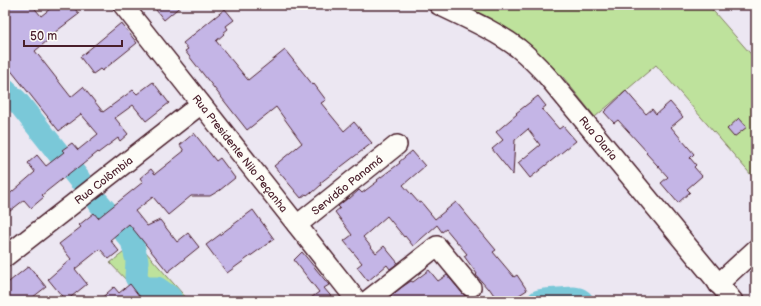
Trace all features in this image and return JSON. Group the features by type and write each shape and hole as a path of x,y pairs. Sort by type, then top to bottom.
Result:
{"street":[{"name":"Rua Presidente Nilo Peçanha","path":"123,5 357,301"},
{"name":"Rua Olaria","path":"438,5 501,37 518,48 547,76 733,301"},
{"name":"Rua Colômbia","path":"5,256 202,104"},
{"name":"Servidão Panamá","path":"297,225 397,145"},
{"path":"367,301 437,246 471,287"},
{"path":"718,284 756,249"}],"green space":[{"path":"458,5 708,5 756,60 756,172 752,176 656,65 595,117 563,77 525,40 485,16"},
{"path":"137,242 189,301 146,301 110,263"}],"building":[{"path":"5,5 32,5 41,16 55,5 72,5 79,14 46,39 47,41 35,51 71,97 83,87 103,112 133,90 137,94 153,82 169,103 146,121 133,105 115,118 128,134 120,141 118,138 77,169 76,168 42,195 44,197 31,208 24,200 5,215 5,198 35,172 28,163 37,155 46,166 64,152 62,150 72,143 78,150 98,134 81,114 59,131 5,63"},
{"path":"152,5 182,5 164,20"},
{"path":"225,9 234,20 226,26 228,29 216,41 248,80 285,50 326,100 321,103 344,131 354,122 372,143 320,183 321,185 312,193 306,194 301,198 274,166 302,143 276,107 247,130 185,51 188,49 183,43"},
{"path":"121,23 137,43 102,71 100,69 93,74 80,57"},
{"path":"626,91 646,114 652,109 656,114 670,102 683,117 671,127 694,154 690,158 696,165 694,167 702,176 687,189 690,192 678,203 661,183 668,177 618,120 614,123 604,112"},
{"path":"538,96 546,106 542,109 559,129 563,126 576,141 530,178 518,163 540,145 528,129 515,140 513,175 492,149 503,140 496,132 517,114 516,113"},
{"path":"739,118 747,127 734,137 727,129"},
{"path":"194,133 216,161 220,158 235,178 210,196 191,196 168,215 153,197 135,211 147,226 160,220 177,242 188,233 199,247 168,272 129,224 110,240 119,251 109,259 100,249 75,269 87,284 66,301 48,279 71,259 59,244 81,227 79,225 94,213 98,218 143,182 140,178 151,169 155,174 184,151 180,145"},
{"path":"412,151 425,166 403,185 419,203 421,202 435,219 456,202 496,250 493,252 514,277 517,275 527,290 510,301 498,301 489,288 488,289 476,275 477,274 464,256 467,254 446,229 442,232 437,225 413,246 387,216 363,237 376,253 384,246 398,263 390,269 387,265 368,281 357,267 362,263 344,241 352,235 335,212 340,208 338,206 348,198 349,199 359,190 362,193 400,163 399,162"},
{"path":"253,210 274,239 227,273 206,245"},
{"path":"302,252 329,285 324,288 335,301 307,301 319,292 294,260"},
{"path":"29,266 46,287 28,301 5,301 5,285"},
{"path":"429,270 438,281 447,275 463,294 473,301 385,301 402,287 411,281 413,282"},
{"path":"130,284 143,301 98,301 114,287 119,293"}],"waterway":[{"path":"5,90 17,101 79,179"},
{"path":"99,203 132,241 137,261 136,277 143,288 157,288 170,297 172,301"},
{"path":"539,301 574,298 582,301"}]}
